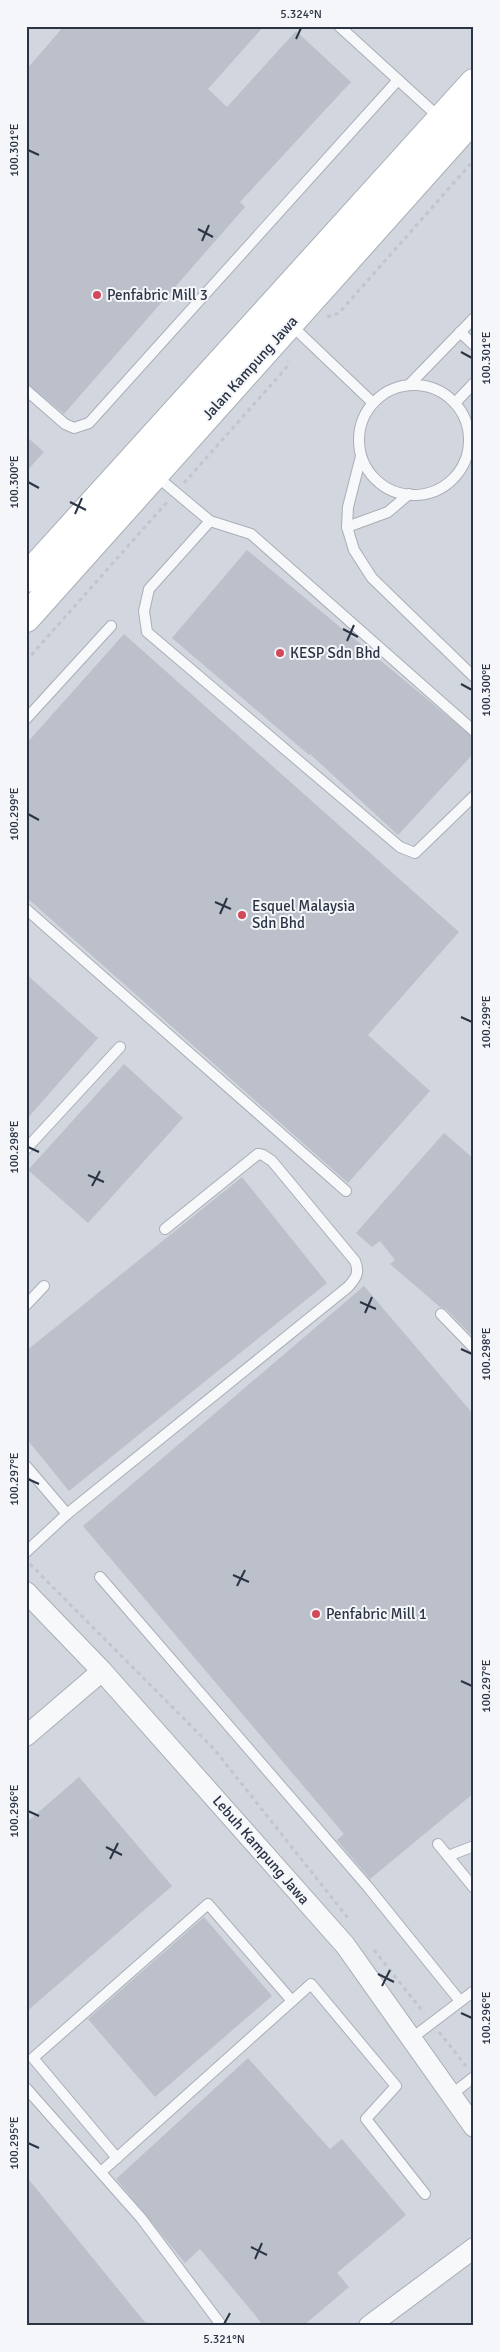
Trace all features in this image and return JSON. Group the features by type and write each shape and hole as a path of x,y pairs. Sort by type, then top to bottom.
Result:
{"street":[{"name":"Jalan Kampung Jawa","path":"26,578 145,466 284,319 459,114"},
{"name":"Jalan Kampung Jawa","path":"26,618 145,466"},
{"name":"Lebuh Kampung Jawa","path":"26,1592 102,1671 345,1945 474,2127"},
{"path":"26,1736 102,1671"},
{"path":"369,2326 474,2248"}],"lane":[{"path":"339,26 398,80 459,114"},
{"path":"26,390 65,424 74,428 89,423 398,80"},
{"path":"409,385 474,318"},
{"path":"284,319 373,402"},
{"path":"460,332 474,345"},
{"path":"455,402 474,383"},
{"path":"409,385 426,385 442,392 455,402 464,417 469,432 468,449 463,464 454,478 431,492 418,495 401,494 385,487 370,474 361,456 359,438 363,419 373,402 389,390 409,385"},
{"path":"464,417 474,426"},
{"path":"361,456 348,507 347,527 354,550 372,578 474,677"},
{"path":"145,466 210,521 251,534 474,731"},
{"path":"347,527 388,512 408,494"},
{"path":"210,521 149,589 144,611 147,632 400,847 415,853 474,796"},
{"path":"26,719 112,626"},
{"path":"26,909 346,1190"},
{"path":"26,1148 120,1047"},
{"path":"26,1552 67,1514 348,1287 356,1278 358,1270 355,1261 272,1161 263,1155 258,1154 165,1229"},
{"path":"26,1305 44,1286"},
{"path":"441,1314 474,1348"},
{"path":"26,1466 67,1514"},
{"path":"100,1577 368,1887 460,2001"},
{"path":"438,1844 474,1888"},
{"path":"448,1856 474,1846"},
{"path":"117,2158 33,2058 208,1904 292,2001"},
{"path":"101,2172 311,1984 396,2086 366,2119 425,2194"},
{"path":"412,2038 474,1991"},
{"path":"451,2095 471,2073"},
{"path":"26,2088 141,2218 222,2326"}],"path":[{"path":"26,661 286,368 292,340 284,319 309,323 339,313 474,160"},
{"path":"26,1560 214,1749 353,1924"},
{"path":"372,1947 471,2073"}],"shaded area":[{"path":"26,26 474,26 474,2326 26,2326"}],"building":[{"name":"Penfabric Mill 3","path":"64,26 264,26 208,89 227,107 296,31 351,82 240,202 245,207 64,414 26,383 26,70"},
{"path":"26,436 44,452 26,472"},
{"path":"247,550 474,738 474,753 398,835 310,754 172,638"},
{"name":"Esquel Malaysia Sdn Bhd","path":"124,634 459,932 368,1035 430,1091 348,1183 26,897 26,744"},
{"path":"26,974 98,1038 26,1120"},
{"path":"124,1064 183,1118 88,1223 28,1170"},
{"path":"444,1133 474,1159 474,1338 446,1309 440,1307 390,1264 395,1260 380,1241 372,1247 356,1233"},
{"path":"242,1177 327,1283 69,1491 26,1438 26,1351"},
{"name":"Penfabric Mill 1","path":"364,1286 474,1415 474,1793 370,1879 337,1840 344,1834 83,1526"},
{"path":"79,1777 172,1886 26,2012 26,1823"},
{"path":"204,1917 272,1996 155,2097 88,2019"},
{"path":"248,2058 330,2149 342,2139 406,2215 337,2273 349,2287 303,2326 264,2326 200,2249 185,2263 116,2179"},
{"path":"26,2176 148,2326 26,2326"}],"place":[{"name":"Penfabric Mill 3","path":"97,295"},
{"name":"KESP Sdn Bhd","path":"280,653"},
{"name":"Esquel Malaysia Sdn Bhd","path":"242,915"},
{"name":"Penfabric Mill 1","path":"316,1614"}]}
